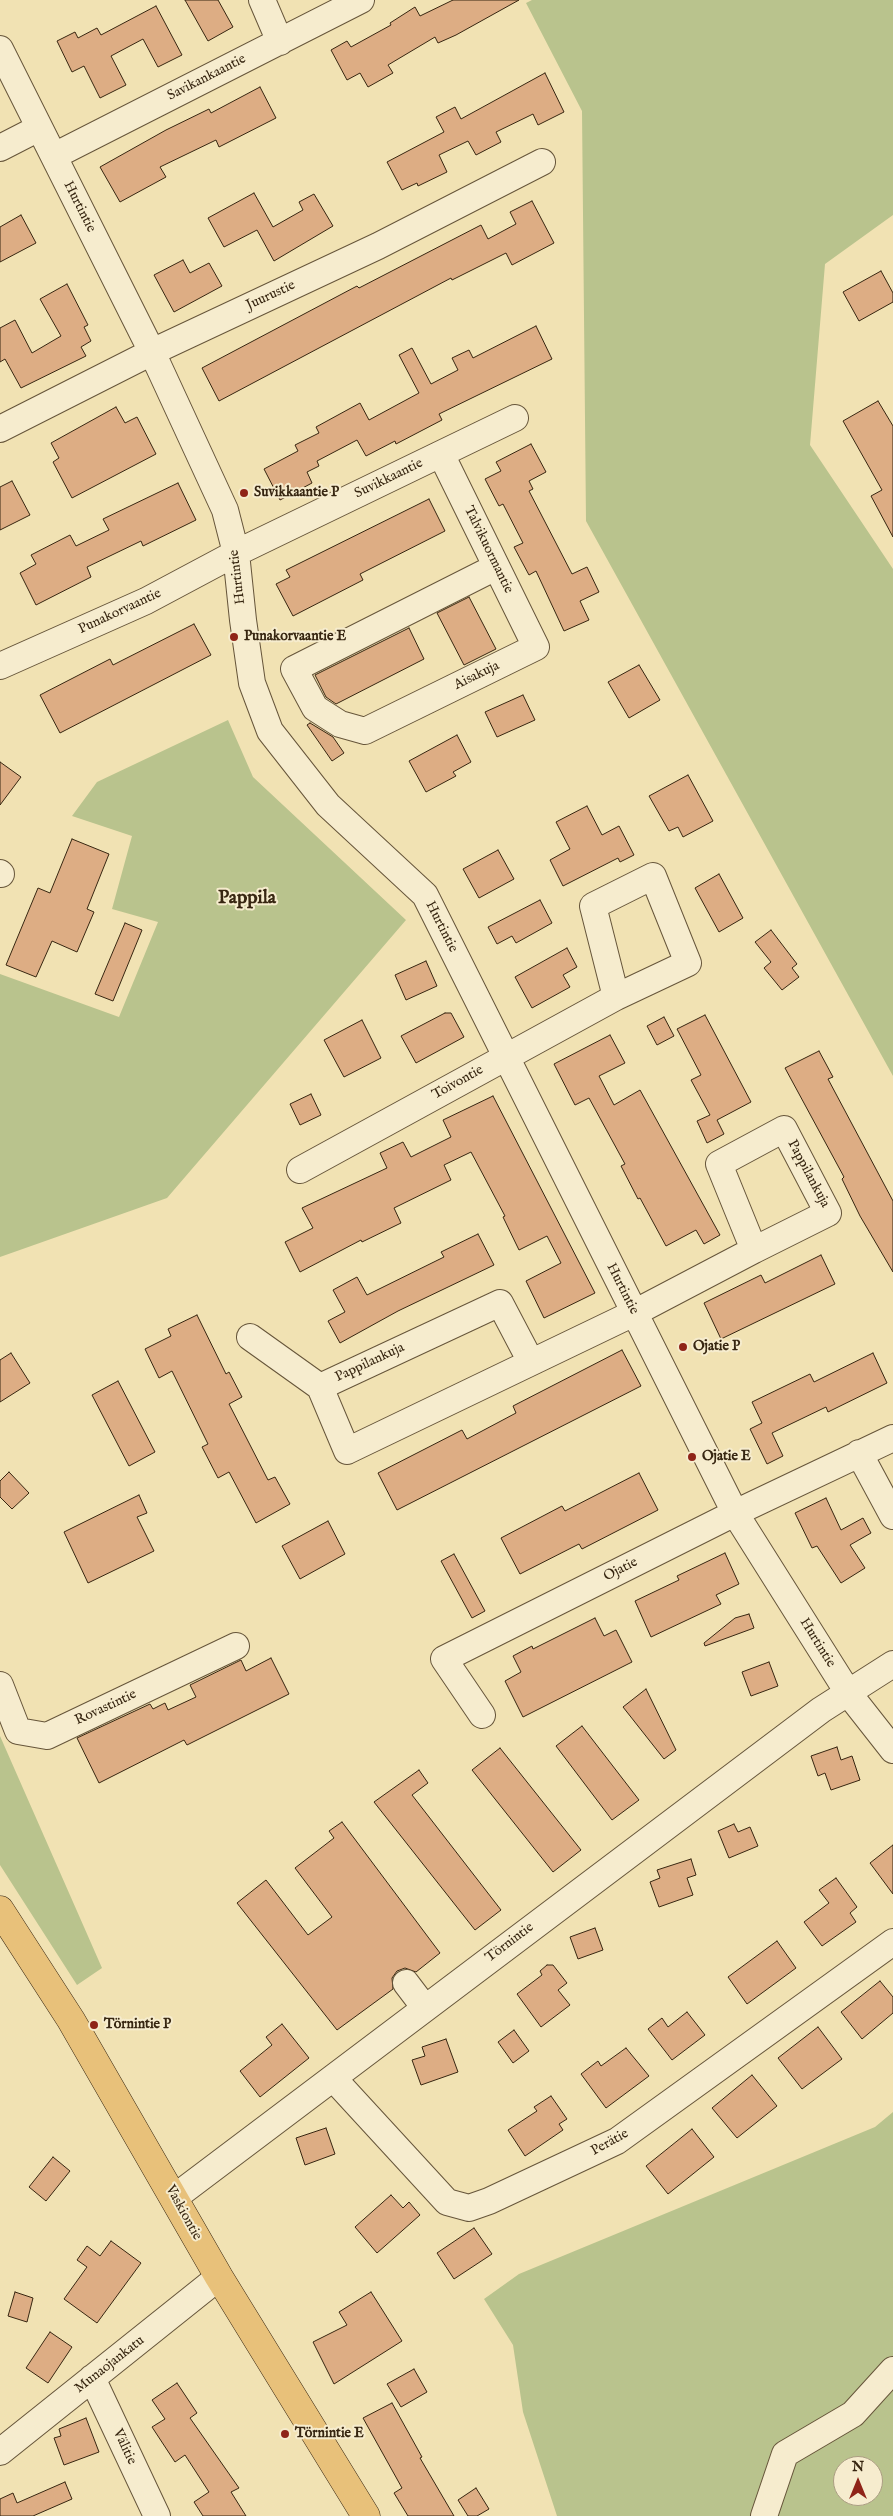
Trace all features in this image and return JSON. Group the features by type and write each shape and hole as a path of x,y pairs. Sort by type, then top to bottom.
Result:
{"main road":[{"name":"Vaskiontie","path":"0,1910 71,2020 175,2197 219,2277 366,2516"}],"street":[{"path":"262,0 280,42"},
{"name":"Savikankaantie","path":"54,156 361,0"},
{"name":"Hurtintie","path":"0,50 152,352 226,510 236,553 252,683 270,731 328,805 424,895 735,1513 849,1694 893,1750"},
{"path":"0,148 40,128"},
{"name":"Juurustie","path":"0,429 152,352 378,246 542,162"},
{"name":"Suvikkaantie","path":"236,553 515,418"},
{"name":"Talvikuormantie","path":"441,454 536,647"},
{"name":"Punakorvaantie","path":"0,666 146,602 236,553"},
{"name":"Aisakuja","path":"496,567 294,669 315,708 340,724 365,731 536,647"},
{"name":"Toivontie","path":"300,1170 616,996 688,963 653,876 593,906 616,996"},
{"name":"Pappilankuja","path":"531,1362 500,1303 320,1387 347,1451 634,1313 828,1213 784,1129 719,1164 754,1250"},
{"path":"250,1337 320,1387"},
{"name":"Ojatie","path":"482,1715 444,1659 735,1513 893,1438"},
{"path":"859,1453 893,1516"},
{"name":"Rovastintie","path":"0,1685 18,1732 47,1736 236,1646"},
{"name":"Törnintie","path":"175,2197 821,1710 849,1694 893,1664"},
{"name":"Perätie","path":"333,2078 447,2202 469,2208 489,2201 617,2141 893,1942"},
{"path":"406,1982 425,2008"},
{"name":"Munaojankatu","path":"0,2452 219,2277"},
{"path":"764,2516 785,2454 854,2414 893,2370"},
{"name":"Välitie","path":"92,2378 157,2516"}],"green space":[{"path":"532,0 893,0 893,215 825,264 810,445 893,569 893,1076 586,521 582,111 526,3"},
{"path":"228,720 253,777 406,920 167,1198 0,1257 0,974 119,1017 158,922 112,909 132,836 72,816 97,782"},
{"path":"0,1736 102,1968 77,1985 0,1865"},
{"path":"893,2112 893,2516 557,2516 523,2412 513,2345 484,2299 519,2274 875,2127"}],"building":[{"path":"185,0 218,0 233,27 208,41"},
{"path":"453,0 519,0 438,43 435,37 388,65 393,73 368,87 360,73 347,80 331,50 347,41 351,47 391,25 390,23 415,7 420,16"},
{"path":"156,6 182,55 158,67 143,39 111,56 126,85 100,98 84,66 72,72 57,41 75,32 78,38 97,28 101,35"},
{"path":"545,73 564,112 538,125 533,114 496,132 501,142 476,155 468,141 439,155 447,172 418,186 417,183 402,190 387,162 444,132 436,117 455,107 461,119"},
{"path":"260,87 276,118 219,147 216,140 160,167 166,177 120,202 100,167 166,130 209,109 211,113"},
{"path":"254,193 273,227 303,210 299,202 314,194 333,226 274,261 257,230 224,247 208,218"},
{"path":"532,201 554,243 512,265 506,253 452,280 451,278 219,401 202,368 357,286 359,288 481,225 488,239 516,224 510,212"},
{"path":"21,215 36,243 0,262 0,227"},
{"path":"183,260 190,273 209,263 222,286 174,312 154,275"},
{"path":"881,271 893,293 893,302 859,321 843,292"},
{"path":"67,284 88,325 84,327 91,341 81,347 86,356 21,388 5,359 0,362 0,328 15,320 32,353 61,336 40,299"},
{"path":"536,326 552,359 439,414 442,420 396,444 395,441 366,456 357,440 317,461 319,466 307,472 312,483 280,500 264,469 298,451 295,445 319,433 316,427 360,403 369,420 419,393 399,355 412,348 431,384 458,370 452,358 469,350 473,358"},
{"path":"878,401 893,426 893,537 871,496 882,490 843,421"},
{"path":"116,407 125,423 137,417 156,454 72,498 53,462 59,458 51,443"},
{"path":"531,444 546,472 529,481 533,489 529,491 572,574 587,567 599,592 580,601 589,620 564,631 536,571 529,575 514,547 523,543 503,504 499,506 485,479 501,471 496,462"},
{"path":"12,481 30,515 0,530 0,487"},
{"path":"178,483 196,520 143,546 141,541 87,567 91,577 36,605 20,573 36,564 31,555 70,535 76,546 109,530 103,519"},
{"path":"429,499 445,531 360,574 363,580 293,616 276,584 290,577 286,570"},
{"path":"469,597 496,649 464,665 437,613"},
{"path":"194,624 211,655 60,733 40,695 110,659 113,665"},
{"path":"409,628 424,659 336,704 326,697 315,675"},
{"path":"639,665 660,700 629,718 608,682"},
{"path":"523,695 535,720 497,737 485,712"},
{"path":"310,723 333,737 344,753 332,761 307,725"},
{"path":"457,735 471,762 453,772 456,776 426,792 409,761"},
{"path":"0,762 21,777 0,805"},
{"path":"688,775 713,821 683,837 678,827 669,831 649,796"},
{"path":"587,806 602,835 619,826 634,855 620,862 618,858 563,886 550,860 570,849 556,822"},
{"path":"72,839 109,854 87,909 94,912 77,952 52,941 36,977 6,965 38,888 50,893"},
{"path":"498,850 514,879 479,898 463,869"},
{"path":"719,874 743,918 719,932 695,888"},
{"path":"540,900 552,923 516,943 512,936 497,944 488,927"},
{"path":"125,923 142,930 113,1001 95,994"},
{"path":"771,930 797,964 792,968 799,977 782,990 764,968 771,962 755,942"},
{"path":"567,948 577,967 563,975 570,987 532,1008 515,977"},
{"path":"426,961 437,986 406,1000 395,975"},
{"path":"445,1013 451,1013 464,1037 416,1063 401,1036"},
{"path":"705,1015 751,1102 717,1120 724,1134 707,1143 697,1121 710,1115 691,1080 701,1075 677,1029"},
{"path":"664,1017 674,1036 657,1045 647,1026"},
{"path":"362,1020 381,1058 344,1077 324,1040"},
{"path":"610,1035 625,1063 599,1076 614,1105 640,1090 720,1235 704,1244 696,1230 666,1246 640,1198 638,1199 621,1166 625,1164 589,1098 575,1105 554,1064"},
{"path":"819,1051 833,1077 828,1079 893,1201 893,1272 860,1216 842,1179 844,1177 785,1068"},
{"path":"311,1094 321,1115 300,1125 290,1104"},
{"path":"493,1096 595,1293 544,1318 526,1281 561,1263 547,1236 519,1250 503,1217 505,1216 471,1152 444,1165 451,1180 394,1208 401,1223 362,1242 361,1240 300,1272 285,1242 313,1228 302,1208 387,1168 380,1153 403,1142 411,1157 451,1137 443,1120"},
{"path":"478,1234 494,1265 398,1311 340,1343 328,1321 345,1312 333,1290 357,1277 367,1295 444,1257 441,1252"},
{"path":"821,1255 835,1284 721,1339 704,1303 761,1275 765,1283"},
{"path":"197,1315 226,1374 229,1372 242,1397 229,1404 268,1480 275,1477 290,1504 256,1523 229,1472 218,1478 202,1447 208,1444 172,1371 159,1378 145,1349 171,1336 168,1329"},
{"path":"622,1350 641,1386 397,1510 378,1473 462,1430 467,1439 516,1413 513,1406"},
{"path":"11,1353 30,1383 0,1402 0,1360"},
{"path":"873,1353 887,1383 828,1412 826,1407 772,1433 783,1456 767,1464 750,1429 762,1423 752,1402 810,1374 814,1382"},
{"path":"118,1381 155,1452 129,1466 92,1395"},
{"path":"9,1472 29,1493 12,1509 0,1497 0,1481"},
{"path":"639,1473 658,1510 582,1549 579,1544 520,1574 501,1538 562,1506 565,1511"},
{"path":"139,1495 147,1513 137,1517 154,1551 88,1583 64,1532"},
{"path":"826,1498 841,1530 863,1518 871,1533 850,1545 865,1568 841,1583 817,1546 812,1548 795,1513"},
{"path":"328,1521 345,1554 300,1579 282,1546"},
{"path":"725,1553 739,1584 716,1595 721,1604 651,1637 635,1601 679,1580 677,1576"},
{"path":"454,1554 485,1611 472,1618 441,1561"},
{"path":"749,1614 754,1628 705,1646 704,1643 735,1618"},
{"path":"595,1618 604,1636 616,1630 632,1662 523,1717 505,1681 521,1672 513,1656 532,1646 533,1649"},
{"path":"271,1658 289,1694 187,1745 184,1740 99,1783 77,1738 150,1704 153,1709 165,1703 168,1710 196,1697 190,1685 241,1660 246,1671"},
{"path":"769,1662 778,1686 751,1696 742,1672"},
{"path":"646,1689 676,1750 664,1759 623,1707"},
{"path":"582,1726 639,1800 612,1820 556,1746"},
{"path":"837,1747 841,1760 852,1756 860,1780 831,1790 825,1773 818,1776 811,1756"},
{"path":"500,1748 581,1850 553,1872 472,1770"},
{"path":"419,1770 428,1783 412,1795 501,1910 475,1930 374,1802"},
{"path":"342,1822 440,1953 416,1972 405,1968 397,1971 392,1978 393,1989 337,2030 237,1903 266,1880 308,1935 332,1917 295,1868 334,1838 329,1831"},
{"path":"734,1824 738,1832 750,1827 758,1846 729,1858 718,1831"},
{"path":"893,1845 893,1894 870,1863"},
{"path":"691,1859 696,1875 687,1878 693,1895 659,1907 650,1882 660,1878 657,1870"},
{"path":"836,1878 857,1907 850,1913 856,1922 822,1946 804,1922 829,1903 819,1890"},
{"path":"595,1928 603,1950 578,1959 570,1937"},
{"path":"777,1941 796,1968 747,2004 728,1977"},
{"path":"547,1965 553,1965 567,1983 558,1990 570,2005 541,2027 517,1994 542,1975 540,1971"},
{"path":"880,1981 893,1997 893,2013 862,2039 841,2012"},
{"path":"687,2012 705,2035 672,2060 648,2029 662,2018 668,2027"},
{"path":"282,2024 309,2058 260,2097 240,2071 272,2045 266,2037"},
{"path":"818,2027 842,2059 802,2089 778,2058"},
{"path":"514,2030 529,2051 513,2063 498,2042"},
{"path":"446,2039 458,2072 421,2085 412,2060 425,2056 422,2047"},
{"path":"626,2048 649,2076 606,2108 581,2074 598,2061 601,2066"},
{"path":"752,2075 777,2106 737,2138 712,2108"},
{"path":"551,2096 567,2119 559,2124 563,2130 525,2156 508,2130 537,2111 534,2107"},
{"path":"326,2128 335,2154 305,2165 296,2138"},
{"path":"692,2129 714,2157 668,2194 646,2166"},
{"path":"53,2157 70,2171 46,2201 29,2187"},
{"path":"391,2195 403,2208 409,2202 420,2215 377,2253 355,2227"},
{"path":"474,2228 492,2254 454,2279 437,2253"},
{"path":"111,2241 141,2263 97,2323 64,2299 87,2267 77,2260 87,2246 100,2256"},
{"path":"15,2292 33,2298 27,2322 8,2316"},
{"path":"371,2292 402,2341 334,2384 313,2342 347,2325 339,2312"},
{"path":"50,2332 72,2347 48,2383 26,2368"},
{"path":"414,2369 427,2392 401,2407 387,2384"},
{"path":"177,2383 197,2413 190,2418 239,2488 231,2492 246,2516 203,2516 194,2502 209,2492 185,2455 175,2462 152,2427 165,2419 152,2400"},
{"path":"392,2403 422,2457 420,2458 454,2516 408,2516 394,2493 402,2488 363,2418"},
{"path":"86,2418 99,2452 64,2465 54,2438 61,2436 59,2429"},
{"path":"65,2482 72,2499 33,2516 0,2516 0,2499 13,2493 17,2503"},
{"path":"476,2488 489,2509 477,2516 468,2516 458,2500"}],"place":[{"name":"Suvikkaantie P","path":"244,493"},
{"name":"Punakorvaantie E","path":"234,637"},
{"name":"Ojatie P","path":"683,1347"},
{"name":"Ojatie E","path":"692,1457"},
{"name":"Törnintie P","path":"94,2025"},
{"name":"Törnintie E","path":"285,2434"}],"district":[{"name":"Pappila","path":"247,899"}]}
